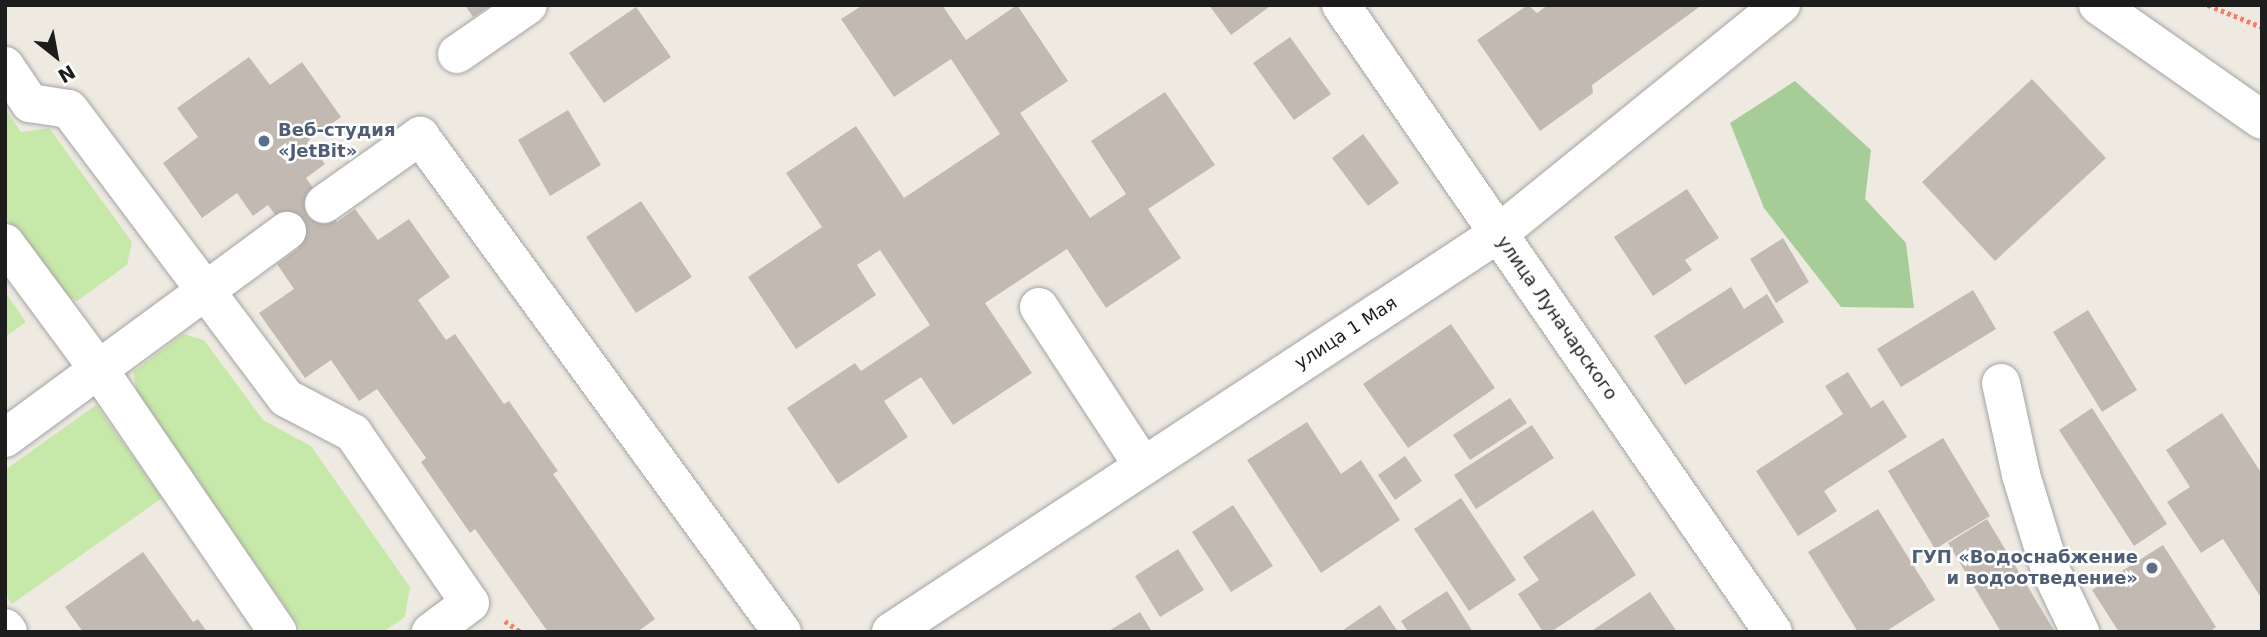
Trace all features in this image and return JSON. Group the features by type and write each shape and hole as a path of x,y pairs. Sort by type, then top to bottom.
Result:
{"street":[{"path":"457,54 528,5"},
{"name":"улица Луначарского","path":"1341,5 1773,632"},
{"name":"улица 1 Мая","path":"891,632 1499,233 1743,18 1781,5"},
{"path":"2098,5 2262,120"},
{"path":"5,66 30,103 69,109 286,398 353,433 470,603 431,632"},
{"path":"324,204 420,136 782,632"},
{"path":"5,438 287,231"},
{"path":"5,243 99,370 278,632"},
{"path":"1039,307 1143,466"},
{"path":"2001,383 2021,475 2050,569 2080,632"}],"path":[{"path":"2208,5 2262,27"}],"green space":[{"path":"1795,81 1871,150 1865,199 1906,243 1914,308 1841,307 1764,208 1730,123"},
{"path":"5,109 21,132 49,128 132,242 127,265 77,301 60,292 5,216"},
{"path":"5,292 26,322 5,337"},
{"path":"183,334 204,340 263,420 311,446 410,587 405,617 383,632 303,632 137,393 133,372"},
{"path":"96,405 162,498 12,604 5,594 5,470"}],"building":[{"path":"465,5 492,5 473,17"},
{"path":"863,5 942,5 966,40 1017,5 1068,81 1020,113 1090,218 1126,194 1091,141 1165,92 1215,165 1148,209 1181,258 1106,308 1067,249 985,303 1032,373 953,425 921,377 884,401 908,437 838,484 787,408 855,363 861,371 930,325 880,250 857,265 876,295 796,349 748,277 822,227 786,173 856,126 904,198 1000,134 951,59 894,97 841,19"},
{"path":"1209,5 1268,5 1269,7 1231,35"},
{"path":"1528,5 1537,13 1548,5 1702,5 1592,85 1593,93 1540,131 1477,40"},
{"path":"636,7 671,57 604,103 569,53"},
{"path":"1290,37 1331,94 1294,120 1253,63"},
{"path":"249,57 270,85 302,62 341,117 308,141 325,164 306,178 337,222 355,209 378,240 409,219 450,277 418,300 446,340 455,334 504,404 509,401 558,471 553,474 655,619 637,632 548,632 475,529 470,533 421,462 426,458 377,389 359,401 331,360 305,378 259,313 294,289 277,264 299,248 268,205 253,216 237,193 202,218 163,163 198,137 177,108"},
{"path":"2032,79 2106,158 1995,261 1922,182"},
{"path":"568,110 601,165 550,196 518,140"},
{"path":"1363,134 1399,183 1368,206 1332,158"},
{"path":"1687,189 1719,238 1685,260 1692,270 1653,296 1614,237"},
{"path":"641,201 692,277 636,313 586,237"},
{"path":"1783,238 1809,282 1776,303 1750,259"},
{"path":"1731,287 1744,309 1767,294 1784,322 1685,385 1654,336"},
{"path":"1973,290 1996,329 1901,387 1877,349"},
{"path":"2088,310 2137,390 2102,412 2053,332"},
{"path":"1451,324 1495,388 1408,448 1363,384"},
{"path":"1848,372 1871,408 1883,400 1907,437 1824,491 1837,511 1798,536 1756,471 1843,414 1825,386"},
{"path":"1510,398 1527,423 1470,460 1453,435"},
{"path":"2092,408 2167,524 2134,546 2059,430"},
{"path":"2222,413 2262,474 2262,599 2223,539 2201,553 2167,502 2190,487 2166,450"},
{"path":"1307,422 1341,474 1361,460 1400,520 1321,573 1247,460"},
{"path":"1532,425 1554,458 1476,509 1454,475"},
{"path":"1943,438 1990,516 1935,549 1888,471"},
{"path":"1405,456 1422,481 1395,500 1378,475"},
{"path":"1461,498 1516,580 1469,611 1414,529"},
{"path":"1233,505 1273,566 1231,592 1192,532"},
{"path":"1878,509 1935,600 1885,632 1858,632 1808,552"},
{"path":"1593,510 1636,575 1551,632 1543,632 1518,594 1539,580 1523,557"},
{"path":"1987,519 2055,632 2001,632 1948,543"},
{"name":"ГУП «Водоснабжение и водоотведение»","path":"2163,545 2216,627 2209,632 2119,632 2092,590"},
{"path":"1178,549 1204,590 1160,617 1135,576"},
{"path":"143,552 193,622 198,619 207,632 83,632 65,607"},
{"path":"1447,591 1473,632 1408,632 1401,621"},
{"path":"1650,592 1677,632 1590,632"},
{"path":"1380,605 1398,632 1340,632"},
{"path":"1140,612 1152,632 1107,632"}],"place":[{"name":"Веб-студия «JetBit»","path":"264,141"},
{"name":"ГУП «Водоснабжение и водоотведение»","path":"2152,568"}]}
